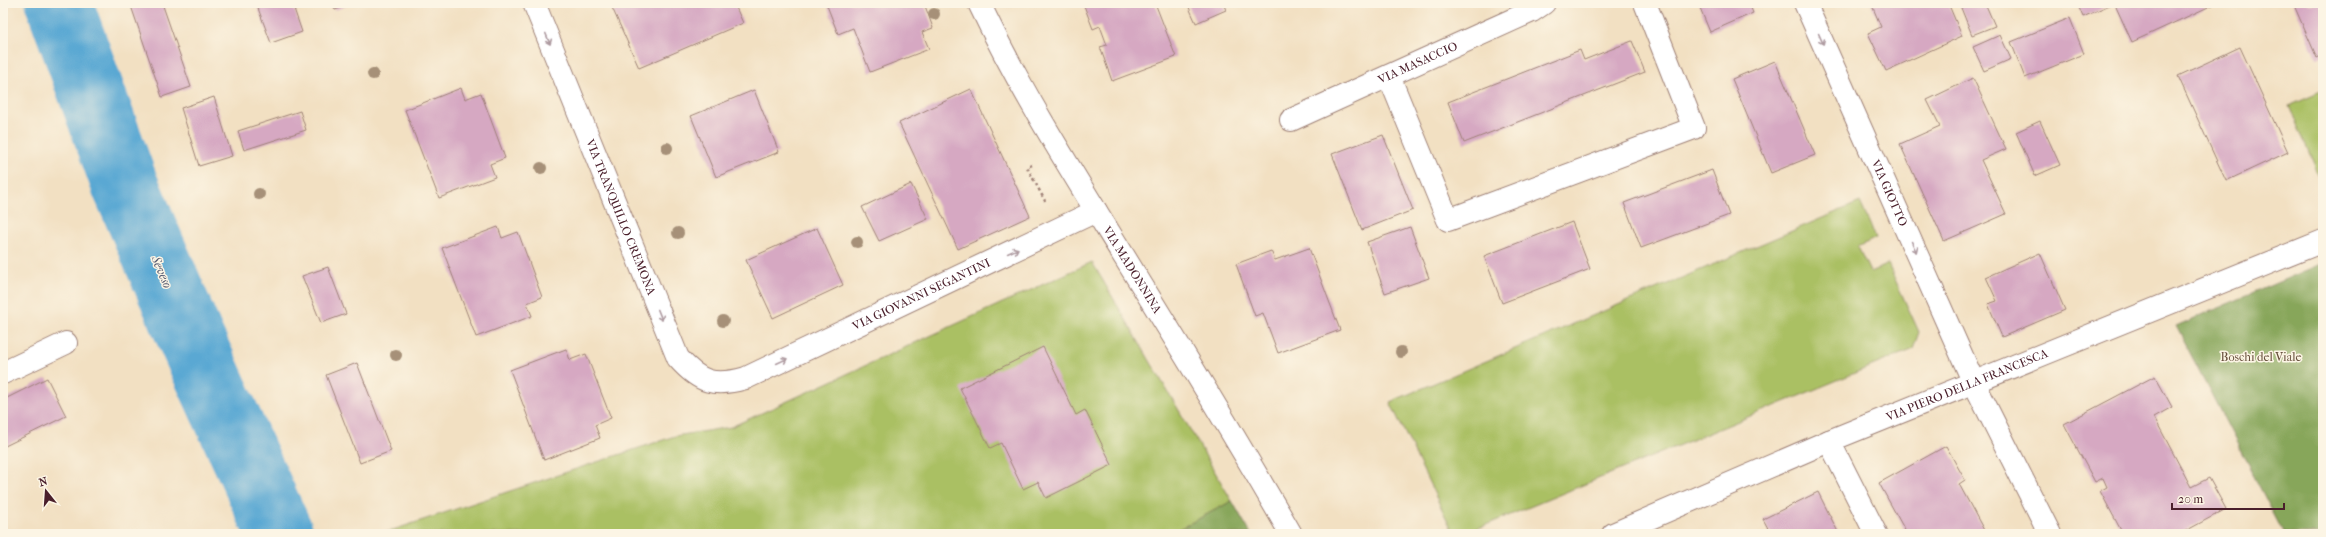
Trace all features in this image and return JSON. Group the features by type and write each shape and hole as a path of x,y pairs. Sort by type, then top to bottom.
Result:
{"street":[{"name":"VIA TRANQUILLO CREMONA","path":"534,3 678,358 692,374 711,382 726,383 746,378"},
{"name":"VIA MADONNINA","path":"979,3 1007,63 1096,211 1230,426 1291,534"},
{"name":"VIA MASACCIO","path":"1291,120 1532,11 1544,3"},
{"path":"1389,76 1448,220 1694,128 1645,3"},
{"name":"VIA GIOTTO","path":"1805,3 1974,383 2050,534"},
{"name":"VIA GIOVANNI SEGANTINI","path":"746,378 1059,230 1096,211"},
{"name":"VIA PIERO DELLA FRANCESCA","path":"1613,534 1829,441 2323,240"},
{"path":"3,373 66,343"},
{"path":"1829,441 1876,534"}],"path":[{"path":"1059,149 1027,167 1059,230"}],"green space":[{"path":"2323,91 2323,185 2289,106"},
{"path":"1860,202 1876,238 1858,247 1870,272 1888,264 1919,332 1913,349 1464,534 1454,534 1390,402"},
{"path":"1092,262 1232,501 1170,534 381,534 675,436 731,427"},
{"name":"Boschi del Viale","path":"2323,263 2323,534 2284,534 2176,326"},
{"path":"1232,501 1251,534 1170,534"}],"building":[{"path":"130,3 162,3 191,87 162,97"},
{"path":"256,3 292,3 302,32 271,43"},
{"path":"332,3 353,3 335,10"},
{"path":"610,3 734,3 743,23 639,68"},
{"path":"826,3 924,3 933,28 922,32 929,49 870,72 853,28 838,34"},
{"path":"1083,3 1155,3 1176,57 1112,81 1100,47 1107,45 1100,26 1093,29"},
{"path":"1187,3 1223,3 1226,10 1196,23"},
{"path":"1698,3 1749,3 1753,13 1710,32"},
{"path":"1871,3 1948,3 1962,36 1886,71 1868,33 1881,27"},
{"path":"1959,3 1985,3 1995,26 1972,35"},
{"path":"2077,3 2114,3 2083,17"},
{"path":"2125,3 2217,3 2132,42 2116,7"},
{"path":"2293,3 2323,3 2323,55 2317,58"},
{"path":"2070,18 2084,54 2025,78 2011,42"},
{"path":"2000,35 2011,59 1984,71 1973,47"},
{"path":"1632,41 1645,72 1464,143 1448,102 1580,50 1584,60"},
{"path":"2240,47 2288,152 2226,181 2178,76"},
{"path":"1775,61 1815,155 1771,173 1732,79"},
{"path":"1973,78 2006,149 1981,160 2006,214 1944,241 1900,144 1940,126 1927,100"},
{"path":"461,88 465,99 481,93 505,158 490,164 495,177 439,198 405,110"},
{"path":"971,89 1030,216 958,249 899,123"},
{"path":"754,90 779,152 716,177 691,116"},
{"path":"214,97 232,156 199,166 181,108"},
{"path":"300,111 306,130 244,150 238,131"},
{"path":"2040,121 2060,165 2035,176 2016,132"},
{"path":"1383,135 1413,210 1362,230 1332,154"},
{"path":"1712,170 1729,215 1641,248 1624,203"},
{"path":"911,184 928,219 879,241 862,207"},
{"path":"1572,222 1590,269 1502,303 1484,256"},
{"path":"498,227 502,238 518,232 542,297 527,303 532,316 476,337 442,248"},
{"path":"1410,227 1429,278 1385,293 1367,242"},
{"path":"817,228 843,285 773,318 746,260"},
{"path":"1309,248 1340,330 1278,353 1263,313 1255,316 1236,264 1271,251 1275,260"},
{"path":"2040,253 2065,310 2002,337 1988,304 1997,301 1986,277"},
{"path":"328,267 346,314 321,323 302,276"},
{"path":"1043,347 1076,415 1085,410 1112,465 1046,498 1038,482 1023,489 1001,443 990,448 960,388"},
{"path":"566,349 570,360 586,354 611,418 595,425 600,438 544,460 510,370"},
{"path":"357,363 391,451 360,463 326,375"},
{"path":"2155,376 2172,407 2154,417 2191,487 2209,478 2226,509 2180,534 2123,534 2100,491 2107,487 2103,478 2095,482 2064,424"},
{"path":"47,378 66,416 3,447 3,400"},
{"path":"1946,446 1965,480 1959,484 1986,534 1907,534 1879,483"},
{"path":"1818,492 1839,534 1771,534 1763,519"}],"waterway":[{"name":"Seveso","path":"59,3 125,185 192,341 280,534"}]}
